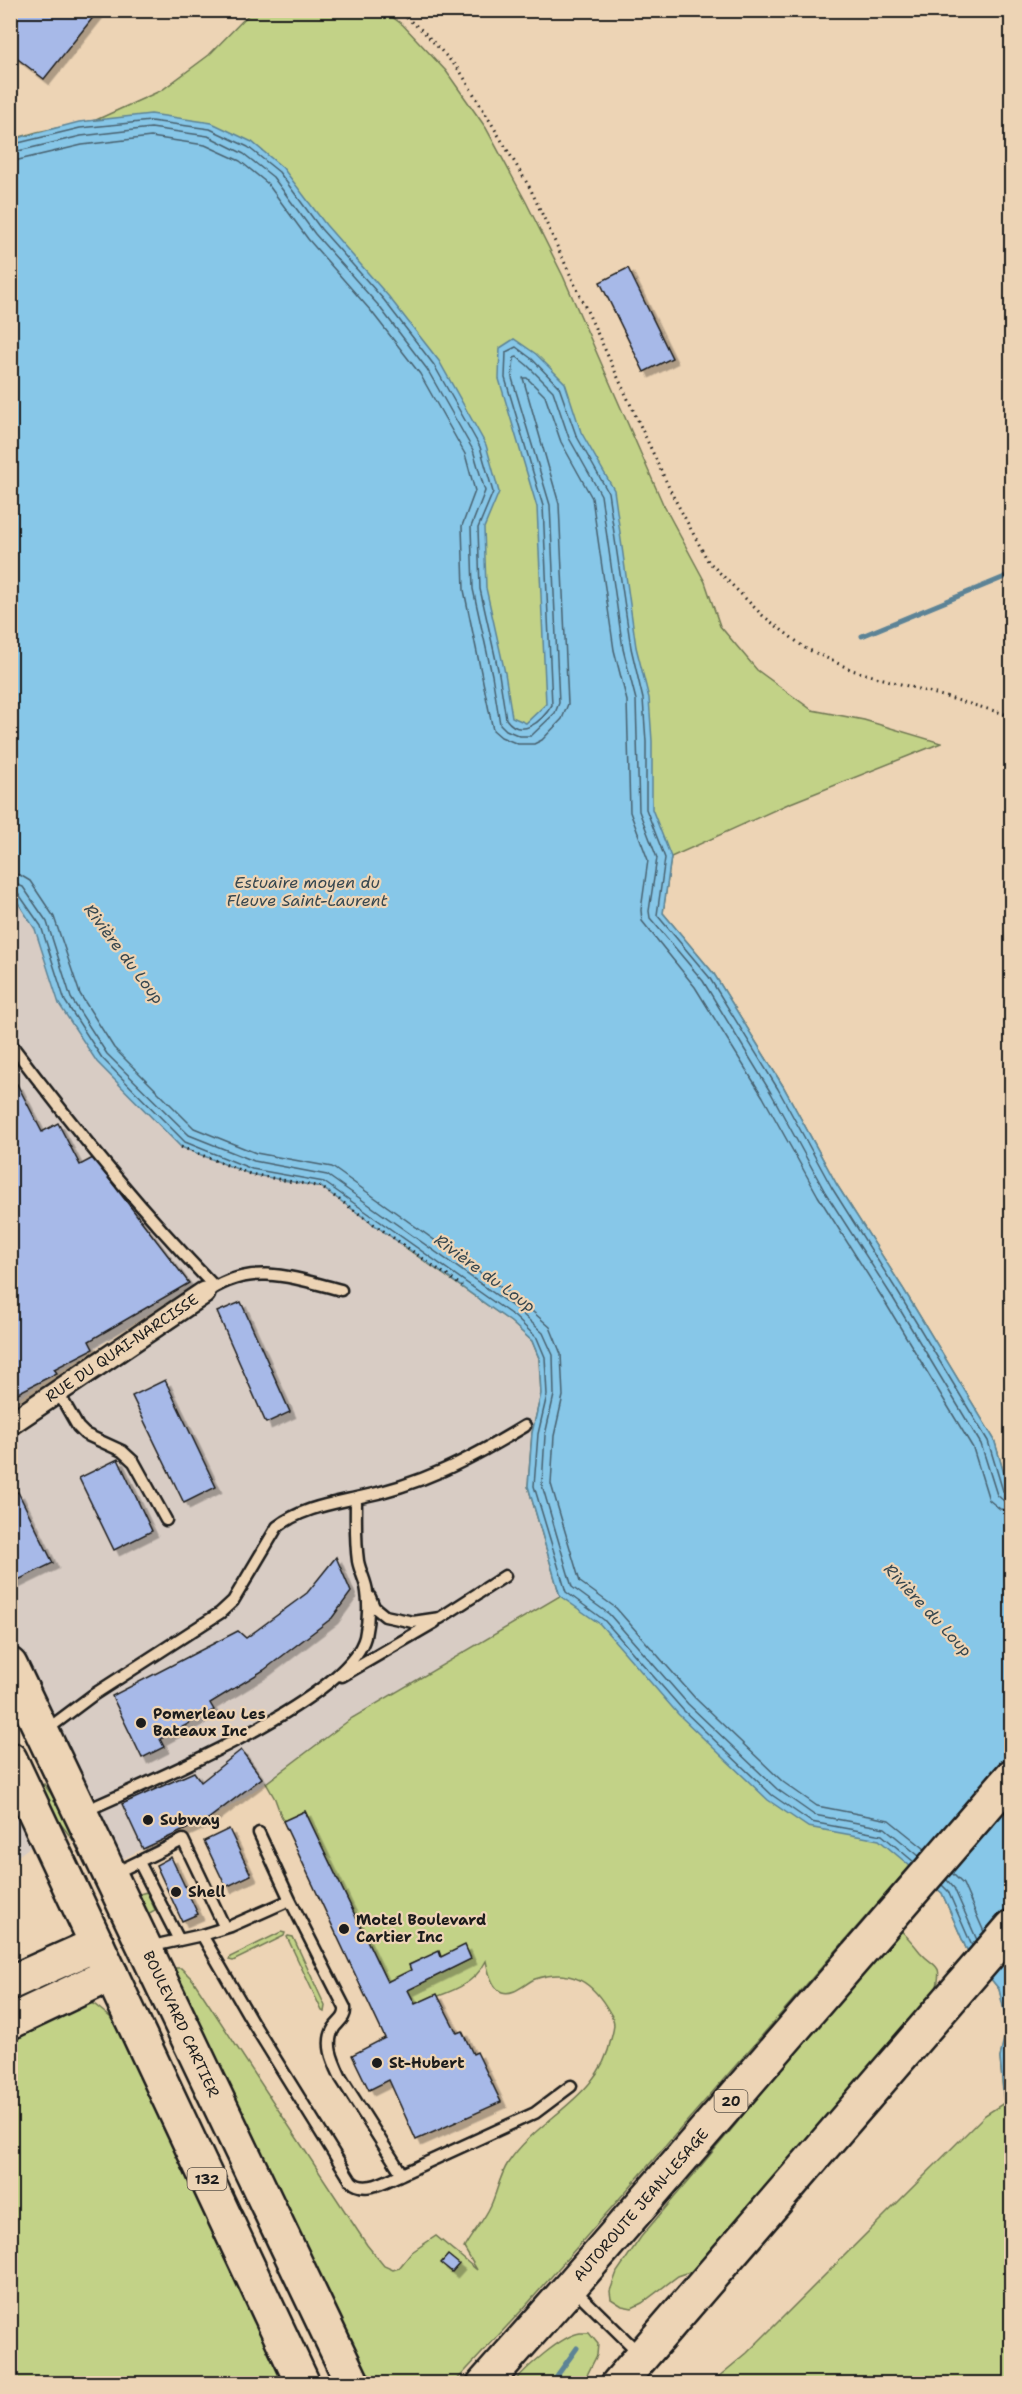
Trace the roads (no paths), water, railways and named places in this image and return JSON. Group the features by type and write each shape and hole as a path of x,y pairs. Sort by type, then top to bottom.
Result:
{"main road":[{"name":"BOULEVARD CARTIER","path":"11,1668 81,1813 125,1869 143,1944 352,2384"},
{"name":"132","path":"10,1758 303,2384"},
{"name":"AUTOROUTE JEAN-LESAGE","path":"488,2378 571,2286 1011,1776"},
{"path":"618,2384 1011,1927"},
{"path":"10,1983 97,1944 143,1944"},
{"path":"10,2022 111,1974 143,1944"}],"street":[{"name":"RUE DU QUAI-NARCISSE","path":"10,1424 209,1290"}],"lane":[{"path":"10,1043 209,1290 238,1276 258,1273 341,1290"},
{"path":"58,1392 78,1427 85,1434 122,1451 134,1462 145,1478 165,1520"},
{"path":"43,1733 93,1695 220,1613 233,1601 278,1527 288,1518 312,1509 393,1490 423,1479 478,1454 525,1426"},
{"path":"356,1498 355,1538 359,1564 374,1607 385,1616 413,1622 440,1618"},
{"path":"81,1813 229,1743 297,1706 505,1576"},
{"path":"330,1684 355,1657 364,1639 368,1619 367,1591"},
{"path":"259,1833 345,2008 343,2019 335,2027 330,2038 333,2062 402,2174"},
{"path":"179,1940 125,1869 183,1840 225,1928"},
{"path":"143,1944 202,1935 225,1928 290,1900"},
{"path":"202,1935 253,2023 351,2181 360,2187 402,2174 535,2113 571,2086"},
{"path":"571,2286 642,2356"}],"water":[{"name":"Estuaire moyen du Fleuve Saint-Laurent","path":"151,114 212,123 252,142 283,168 326,225 389,297 439,361 486,445 499,492 484,528 486,588 505,673 512,717 526,723 546,704 537,507 499,379 500,348 514,339 536,354 565,383 581,432 614,490 636,647 649,698 652,741 652,809 671,857 663,913 714,974 783,1086 837,1185 994,1439 1011,1498 1011,2174 1000,2058 1007,2024 999,1989 966,1948 942,1893 879,1840 808,1827 768,1800 678,1714 600,1624 560,1596 528,1486 532,1433 541,1394 539,1358 532,1341 511,1322 321,1187 250,1174 181,1147 97,1062 59,1004 35,929 11,892 10,140 79,122"}],"waterway":[{"path":"862,636 1012,574"},
{"path":"551,2384 577,2348"}],"place":[{"name":"Pomerleau Les Bateaux Inc","path":"141,1723"},
{"name":"Subway","path":"148,1820"},
{"name":"Shell","path":"176,1892"},
{"name":"Motel Boulevard Cartier Inc","path":"344,1929"},
{"name":"St-Hubert","path":"377,2063"}],"water label":[{"name":"Rivière du Loup","path":"124,954"},
{"name":"Rivière du Loup","path":"485,1273"},
{"name":"Rivière du Loup","path":"928,1610"}]}
